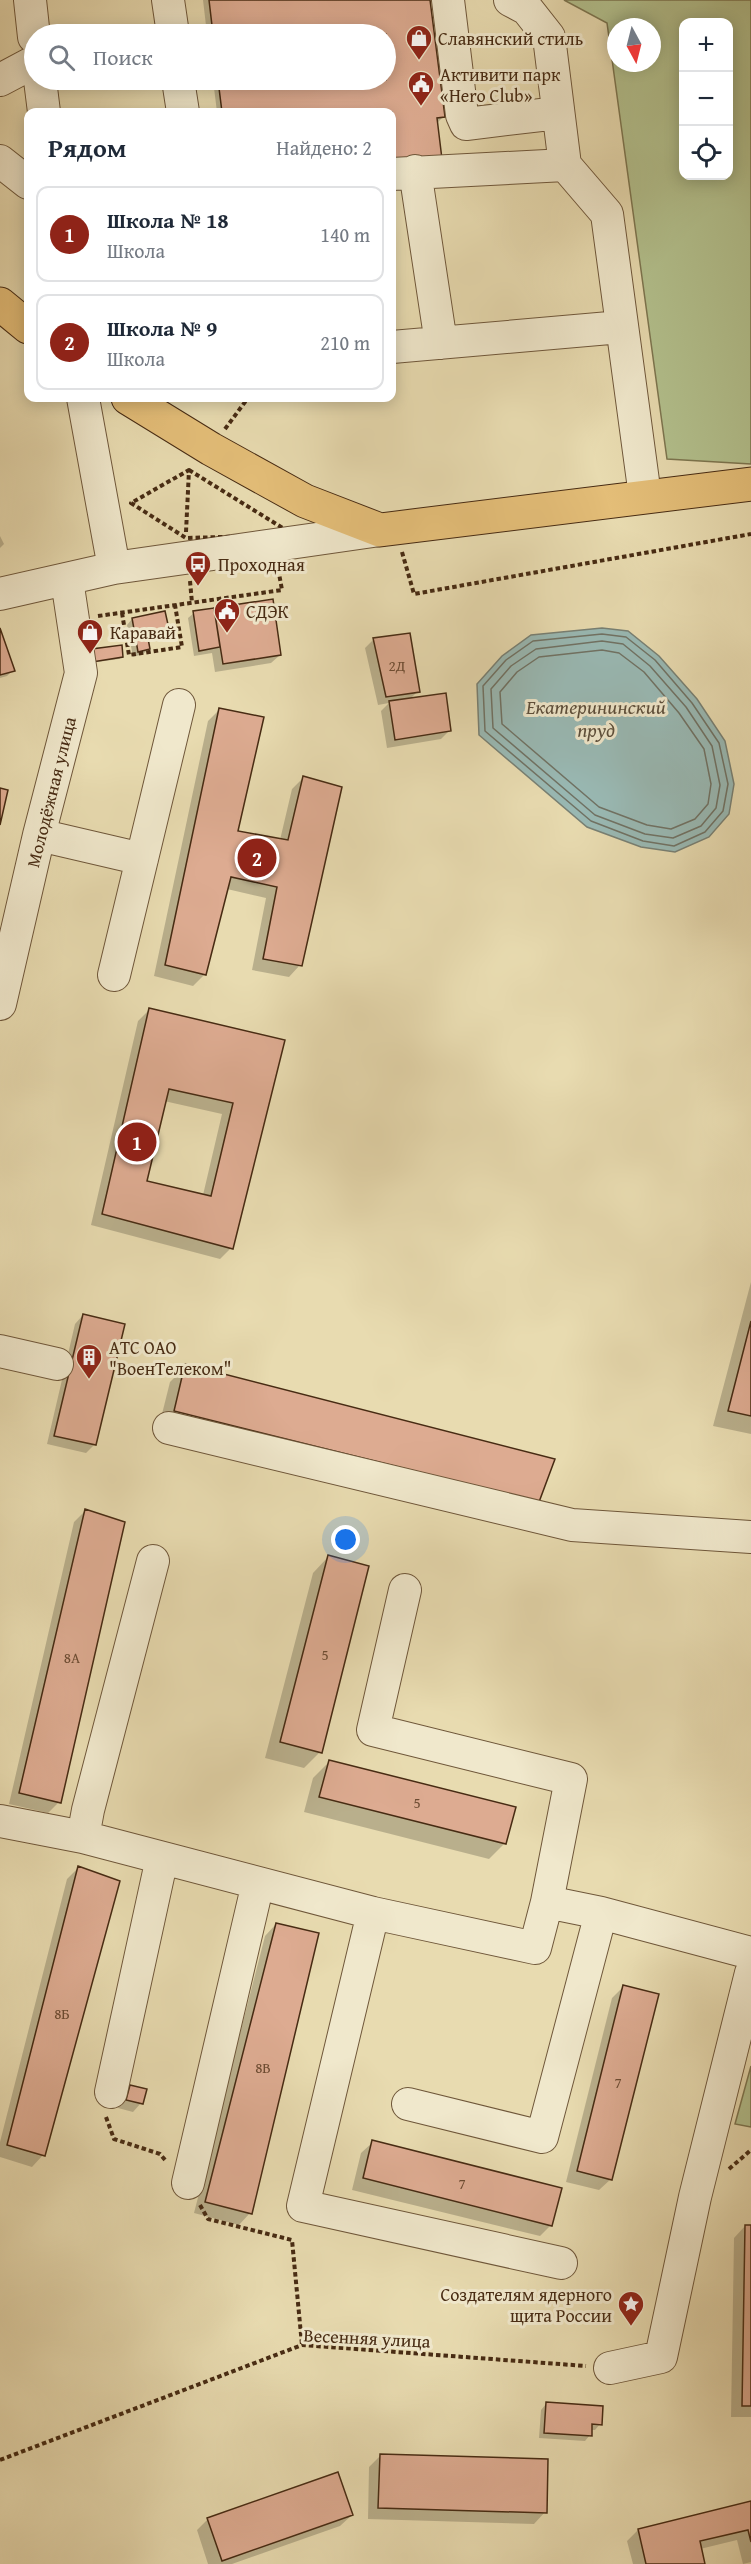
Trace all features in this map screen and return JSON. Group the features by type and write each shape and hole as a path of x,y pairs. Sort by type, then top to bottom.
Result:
{"main road":[{"path":"0,304 24,324"},
{"path":"133,402 200,459 390,538 645,496 751,484"}],"street":[{"path":"30,0 33,24"},
{"path":"168,0 172,24"},
{"path":"448,0 463,120 472,124 558,113"},
{"path":"510,0 527,9 549,37 565,165 607,214 645,496"},
{"path":"0,80 24,67"},
{"path":"41,90 44,108"},
{"path":"180,90 182,108"},
{"path":"0,161 24,180"},
{"path":"441,342 403,173 565,165"},
{"path":"396,347 621,327"},
{"path":"84,402 114,568"},
{"path":"0,594 114,568 390,538"},
{"name":"Молодёжная улица","path":"0,1004 13,891 39,835 81,673 67,580"},
{"path":"114,975 179,705"},
{"path":"39,835 142,859"},
{"path":"0,1351 57,1364"},
{"path":"169,1428 572,1525 751,1537"},
{"path":"83,1837 153,1561"},
{"path":"0,1821 83,1837 373,1913 535,1948 547,1902 572,1779 373,1730 405,1590"},
{"path":"111,2092 162,1858"},
{"path":"188,2183 258,1883"},
{"path":"547,1902 601,1912 751,1953"},
{"path":"408,2104 542,2137 601,1912"},
{"path":"373,1913 303,2206 561,2263"},
{"path":"610,2368 661,2356 695,2197 751,1973"}],"path":[{"path":"200,459 294,534 186,538 131,503 200,459 245,402"},
{"path":"186,538 200,459"},
{"path":"390,538 414,594 751,534"},
{"path":"73,620 282,590 278,567 289,565"},
{"path":"122,613 129,655 182,647 175,605"},
{"path":"111,2092 105,2119 114,2139 160,2154 188,2183 208,2219 292,2240 302,2345"},
{"name":"Весенняя улица","path":"0,2460 302,2345 610,2368"}],"green space":[{"path":"564,0 751,0 751,464 667,459 614,72 661,72 661,18 607,18 607,23"},
{"path":"751,2066 751,2127 735,2124"}],"water":[{"name":"Екатерининский пруд","path":"602,628 628,631 659,656 697,699 725,741 734,784 729,814 709,837 675,852 641,847 587,827 479,735 477,684 502,656 531,635"}],"building":[{"path":"209,0 430,0 445,117 437,118 442,159 396,165 396,108 222,108 219,90 396,90 396,24 212,24"},
{"path":"273,599 281,655 223,664 214,608"},
{"path":"214,608 220,647 199,651 193,611"},
{"path":"165,611 169,629 147,633 150,649 138,652 132,618"},
{"path":"0,628 15,671 0,675"},
{"path":"410,633 420,692 386,697 373,638"},
{"path":"122,645 123,657 86,663 84,650"},
{"path":"446,693 451,731 395,740 389,701"},
{"path":"219,708 264,717 238,831 288,840 303,776 342,787 302,966 263,959 277,887 231,877 206,975 165,965"},
{"path":"0,788 8,790 0,825"},
{"path":"149,1008 285,1040 233,1249 102,1214","holes":["169,1089 233,1103 211,1196 147,1181"]},
{"name":"АТС ОАО \"ВоенТелеком\"","path":"83,1314 125,1324 96,1445 54,1436"},
{"path":"751,1321 751,1416 728,1411"},
{"path":"185,1364 555,1459 539,1502 174,1411"},
{"path":"85,1509 125,1522 61,1803 19,1793"},
{"path":"328,1555 369,1566 322,1753 280,1742"},
{"path":"329,1760 516,1807 506,1844 319,1797"},
{"path":"78,1866 120,1881 45,2156 7,2145"},
{"path":"276,1923 319,1933 252,2214 205,2202"},
{"path":"623,1985 659,1994 612,2180 577,2171"},
{"path":"130,2085 147,2089 143,2104 126,2100"},
{"path":"372,2140 562,2188 552,2226 363,2178"},
{"path":"745,2225 751,2225 751,2406 742,2406"},
{"path":"546,2402 603,2406 602,2425 592,2424 592,2436 544,2433"},
{"path":"380,2454 548,2459 547,2513 378,2508"},
{"path":"338,2472 353,2515 222,2561 207,2518"},
{"path":"751,2501 751,2542 748,2530 700,2541 705,2564 646,2564 638,2529"}],"place":[{"name":"Славянский стиль","path":"419,61"},
{"name":"Активити парк «Hero Club»","path":"421,107"},
{"name":"Проходная","path":"198,587"},
{"name":"СДЭК","path":"227,634"},
{"name":"Каравай","path":"90,655"},
{"name":"Школа № 9","path":"257,858"},
{"name":"Школа № 18","path":"137,1142"},
{"name":"АТС ОАО \"ВоенТелеком\"","path":"89,1380"},
{"name":"Создателям ядерного щита России","path":"631,2327"}]}
